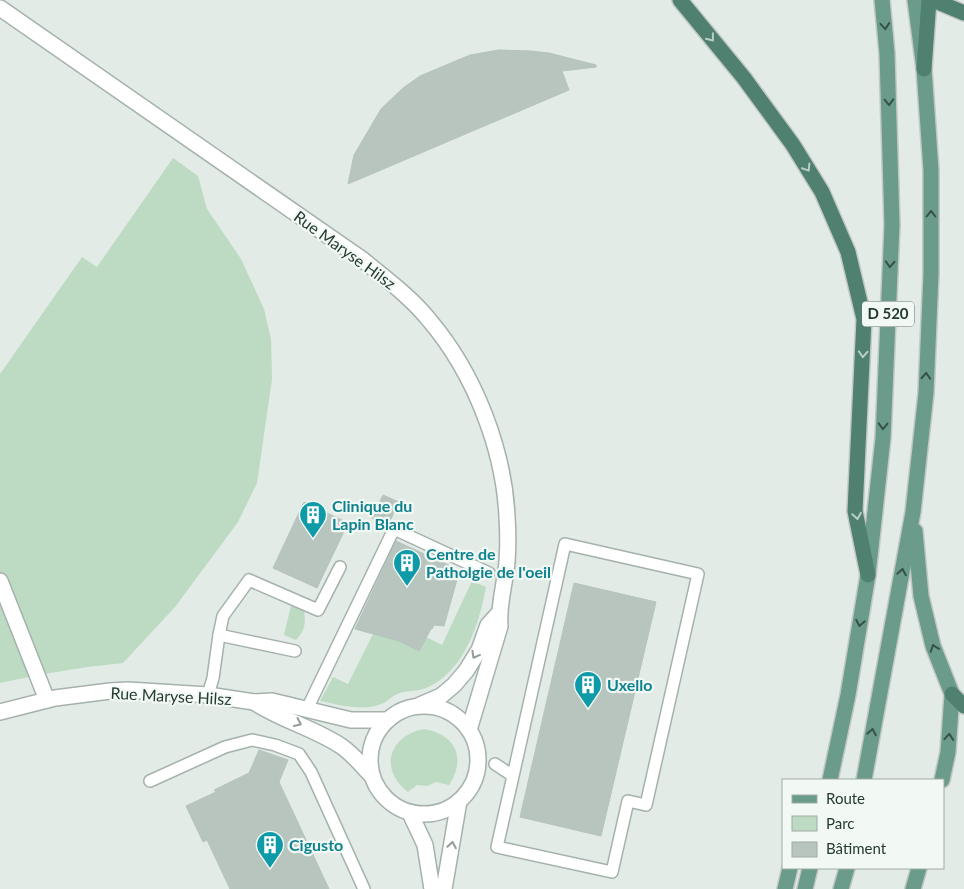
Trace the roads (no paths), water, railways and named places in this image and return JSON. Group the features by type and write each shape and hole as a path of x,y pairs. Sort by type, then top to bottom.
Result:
{"highway":[{"path":"680,0 744,78 793,146 822,192 848,252 864,319 855,511 868,575"},
{"path":"924,69 931,0 964,13"},
{"path":"952,694 964,706"}],"main road":[{"name":"D 520","path":"830,779 848,695 868,575 883,438 892,224 887,53 882,0"},
{"name":"D 520","path":"864,779 913,512 926,393 931,274 931,170 924,69 914,0"},
{"path":"913,512 921,596 933,646 952,694 948,752 942,779"},
{"path":"785,889 790,869"},
{"path":"805,889 810,869"},
{"path":"841,889 847,869"},
{"path":"913,889 919,869"}],"street":[{"name":"Rue Maryse Hilsz","path":"0,8 362,260 403,292 430,320 450,347 468,380 482,412 499,460 507,516 507,561 499,613 500,626 469,730"},
{"path":"0,581 47,700"},
{"name":"Rue Maryse Hilsz","path":"416,707 441,696 454,685 466,671 478,650 488,625 499,613"},
{"name":"Rue Maryse Hilsz","path":"0,712 47,700 110,691 208,695 254,702 272,701 351,720 388,720"},
{"name":"Rue Maryse Hilsz","path":"254,702 270,713 312,729 342,747 358,760 372,778"},
{"path":"416,707 431,707 446,711 459,719 469,730 476,744 478,760 476,775 470,790 460,801 444,811 427,814 410,813 394,805 381,793 372,778 370,762 372,746 378,732 388,720 401,712 416,707"},
{"path":"444,889 460,801"},
{"path":"410,813 425,845 432,889"}],"lane":[{"path":"307,709 394,529 488,573"},
{"path":"565,544 698,574 646,805 628,801 612,872 497,846 513,776 565,544"},
{"path":"208,695 213,678 223,616 249,580 318,610 340,567"},
{"path":"219,635 295,651"},
{"path":"150,781 225,747 252,740 275,745 299,754 311,772 364,889"},
{"path":"495,764 513,776"}],"place":[{"name":"Clinique du Lapin Blanc","path":"313,539"},
{"name":"Centre de Patholgie de l'oeil","path":"407,587"},
{"name":"Uxello","path":"588,709"},
{"name":"Cigusto","path":"270,869"}]}
